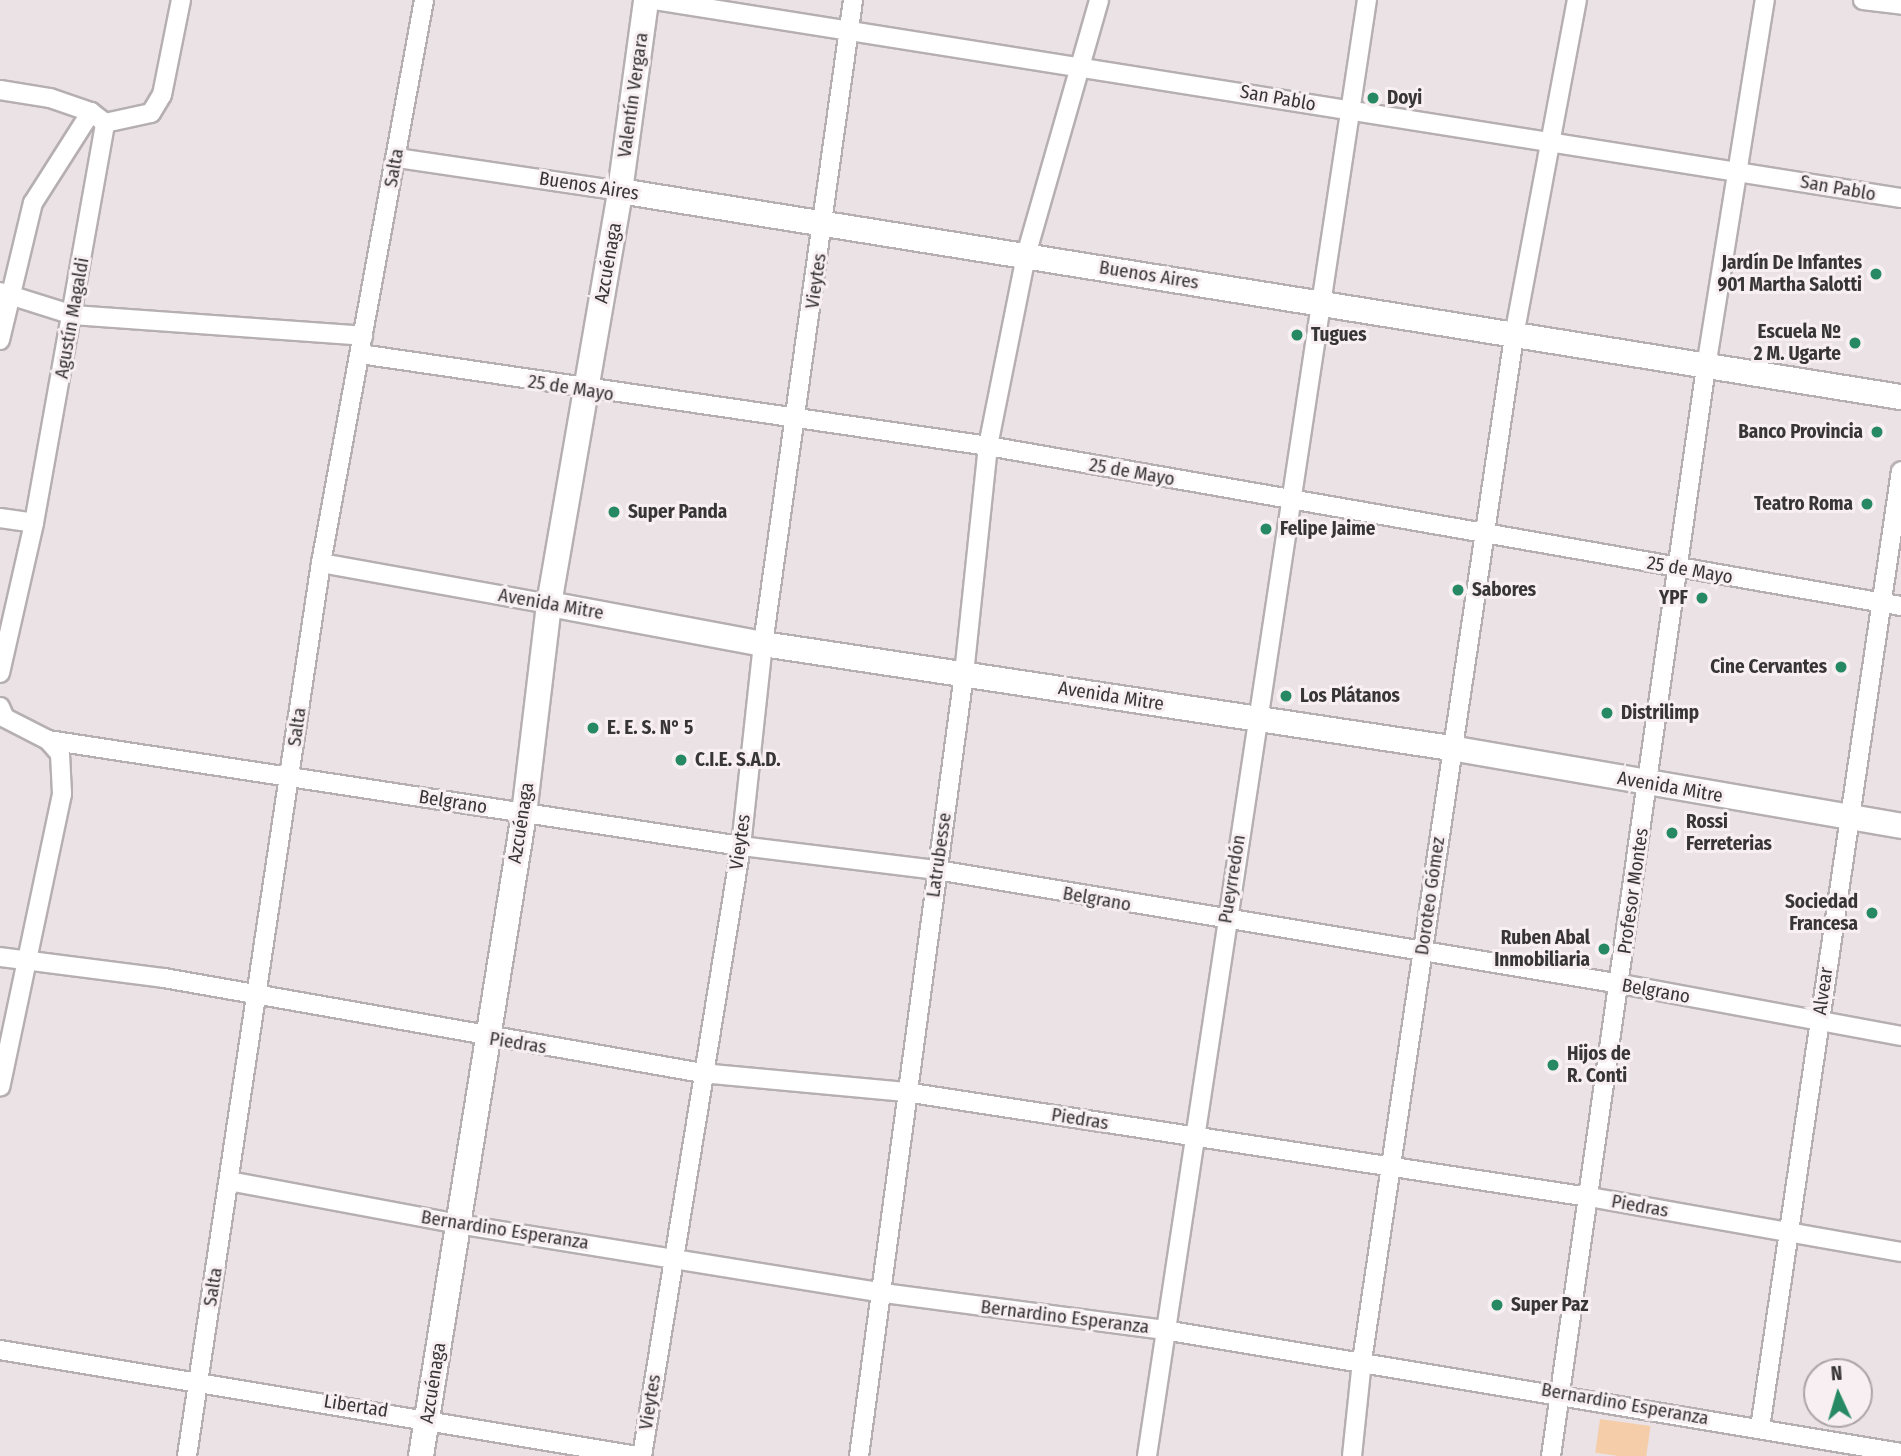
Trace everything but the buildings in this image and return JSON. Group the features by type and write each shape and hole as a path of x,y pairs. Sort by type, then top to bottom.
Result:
{"street":[{"path":"0,90 50,98 98,117 151,113 162,95 181,0"},
{"name":"Salta","path":"187,1456 321,564 424,0"},
{"name":"Valentín Vergara","path":"620,191 646,0"},
{"name":"San Pablo","path":"655,0 1080,65 1901,198"},
{"name":"Vieytes","path":"640,1456 741,846 763,643 797,419 853,0"},
{"name":"Latrubesse","path":"859,1456 884,1293 905,1092 964,674 988,446 1026,256 1099,0"},
{"name":"Pueyrredón","path":"1147,1456 1348,110 1367,0"},
{"name":"Doroteo Gómez","path":"1352,1456 1362,1361 1390,1166 1451,748 1489,531 1514,336 1577,0"},
{"name":"Profesor Montes","path":"1551,1456 1621,984 1706,367 1765,0"},
{"path":"1863,0 1901,5"},
{"path":"0,340 7,293 33,203 98,117"},
{"name":"Agustín Magaldi","path":"0,673 34,523 73,315 98,117"},
{"name":"Buenos Aires","path":"397,158 620,191 824,226 1901,397"},
{"name":"Azcuénaga","path":"421,1456 486,1037 524,814 549,604 620,191"},
{"path":"7,293 73,315 363,336"},
{"name":"25 de Mayo","path":"360,354 585,390 988,446 1290,501 1489,531 1678,568 1901,606"},
{"name":"Alvear","path":"1760,1427 1847,817 1901,471"},
{"path":"0,517 34,523"},
{"name":"Avenida Mitre","path":"321,564 763,643 1451,748 1901,826"},
{"path":"0,1087 62,794 60,754 48,740 2,714"},
{"name":"Belgrano","path":"48,740 741,846 937,870 1226,922 1621,984 1901,1036"},
{"name":"Piedras","path":"0,957 164,978 257,997 702,1073 905,1092 1589,1197 1901,1252"},
{"name":"Bernardino Esperanza","path":"229,1181 458,1224 672,1256 884,1293 1164,1329 1560,1392 1901,1452"},
{"name":"Libertad","path":"0,1350 427,1418 640,1456"}],"shaded area":[{"path":"1600,1419 1651,1426 1646,1456 1595,1453"}],"place":[{"name":"Doyi","path":"1373,98"},
{"name":"Jardín De Infantes 901 Martha Salotti","path":"1876,274"},
{"name":"Tugues","path":"1297,335"},
{"name":"Escuela Nº 2 M. Ugarte","path":"1855,343"},
{"name":"Banco Provincia","path":"1877,432"},
{"name":"Teatro Roma","path":"1867,504"},
{"name":"Super Panda","path":"614,512"},
{"name":"Felipe Jaime","path":"1266,529"},
{"name":"Sabores","path":"1458,590"},
{"name":"YPF","path":"1702,598"},
{"name":"Cine Cervantes","path":"1841,667"},
{"name":"Los Plátanos","path":"1286,696"},
{"name":"Distrilimp","path":"1607,713"},
{"name":"E. E. S. N° 5","path":"593,728"},
{"name":"C.I.E. S.A.D.","path":"681,760"},
{"name":"Rossi Ferreterias","path":"1672,833"},
{"name":"Sociedad Francesa","path":"1872,913"},
{"name":"Ruben Abal Inmobiliaria","path":"1604,949"},
{"name":"Hijos de R. Conti","path":"1553,1065"},
{"name":"Super Paz","path":"1497,1305"}]}
